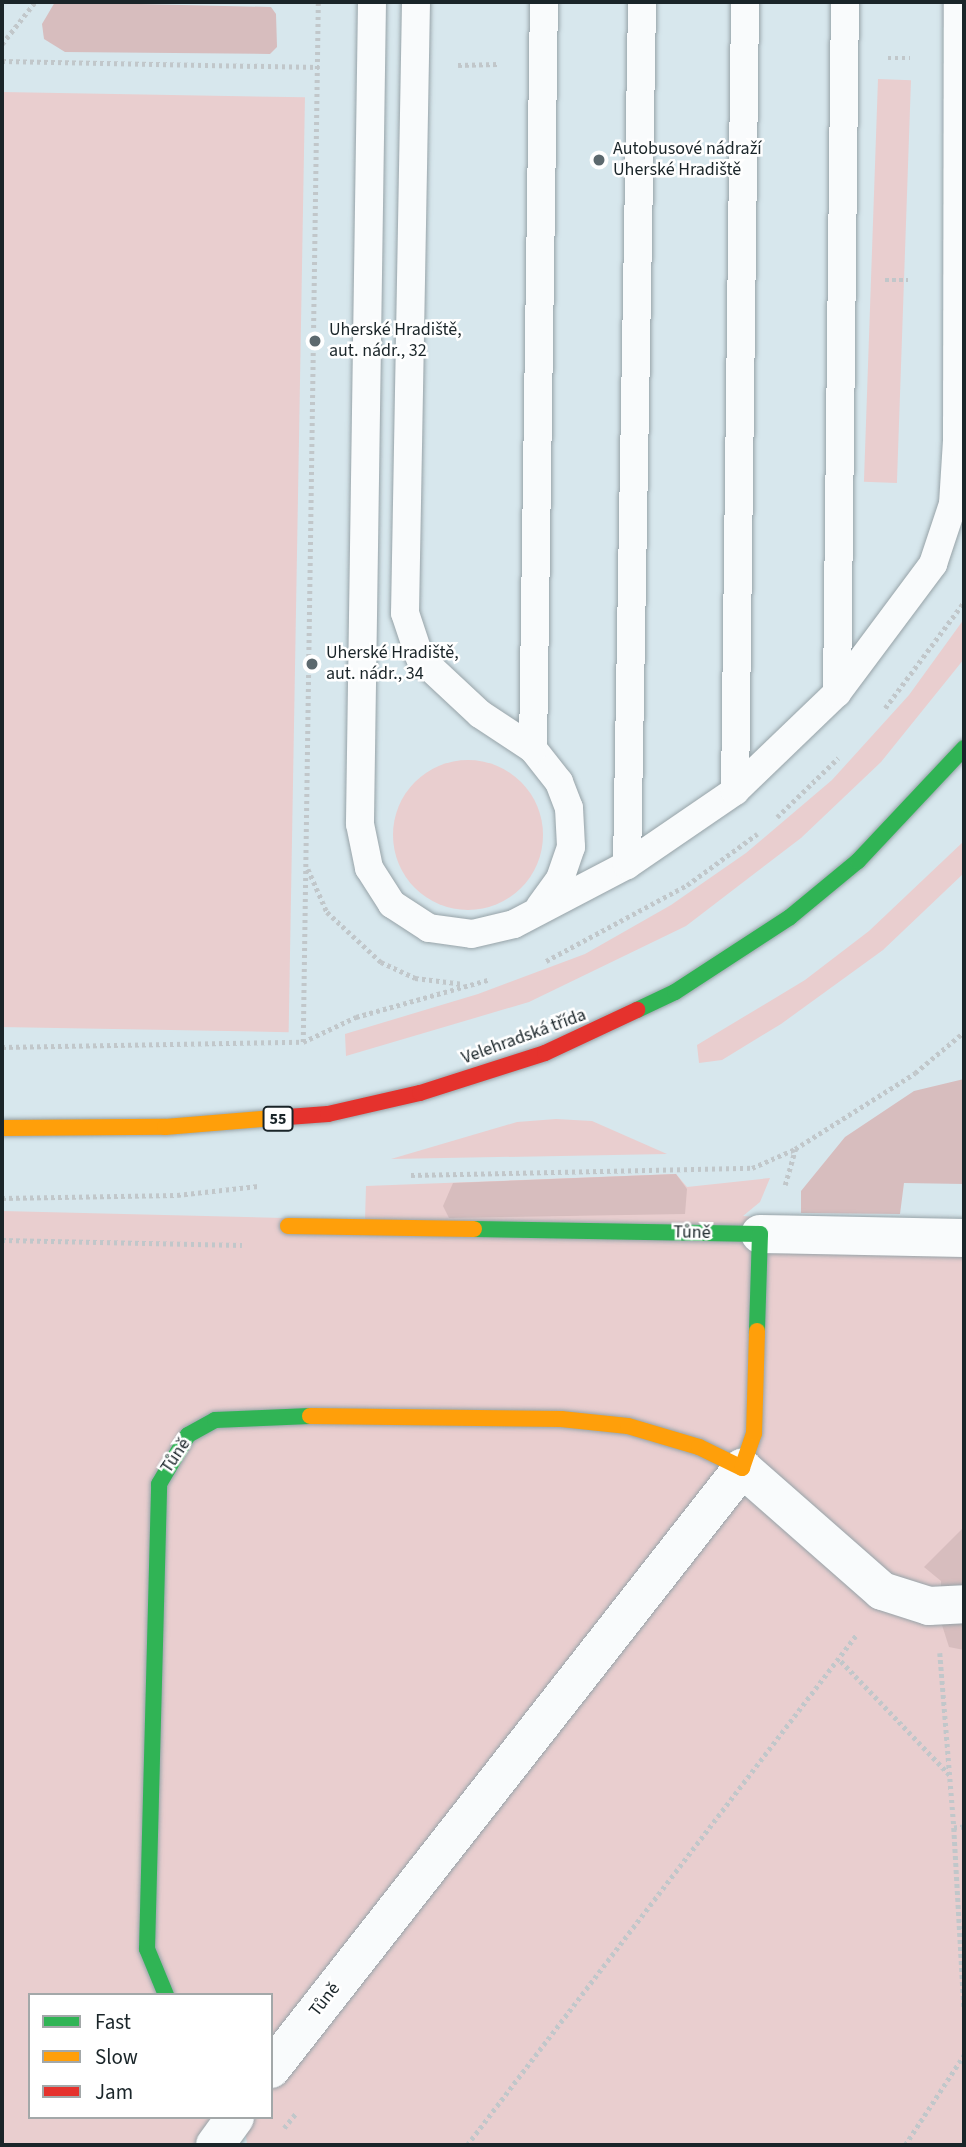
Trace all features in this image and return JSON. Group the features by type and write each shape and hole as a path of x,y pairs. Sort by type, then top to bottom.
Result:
{"street":[{"name":"Velehradská třída","path":"2,1128 165,1127 328,1114 420,1093 545,1053 675,992 779,925 858,862 964,748"},
{"name":"Tůně","path":"289,1226 964,1238"},
{"name":"Tůně","path":"273,2066 741,1468 754,1433 760,1234"},
{"name":"Tůně","path":"165,1993 147,1949 159,1484 188,1435 215,1420 241,1415 561,1419 628,1426 699,1447 741,1468 882,1591 950,1605"},
{"path":"215,2145 234,2119"}],"lane":[{"path":"372,2 360,824 369,868 380,890 406,917 443,932 472,934 536,912 627,865 735,791 837,694 933,564 953,504 958,2"},
{"path":"416,2 405,613 420,658 480,714 533,749 562,788 572,834 560,879 536,912"},
{"path":"533,749 544,2"},
{"path":"627,865 642,2"},
{"path":"735,791 745,2"},
{"path":"837,694 845,2"}],"path":[{"path":"2,44 35,2"},
{"path":"303,1042 318,2"},
{"path":"874,280 908,280"},
{"path":"405,1175 752,1168 795,1149 915,1073 964,1032"},
{"path":"2,1198 177,1195 270,1184"},
{"path":"467,2145 841,1661 882,1591"},
{"path":"950,1605 950,1776 964,2007"},
{"path":"841,1661 950,1776"},
{"path":"954,1828 964,1827"},
{"path":"905,2145 964,2055"}],"shaded area":[{"path":"55,2 271,7 276,14 277,47 270,54 65,52 44,39 42,24"},
{"path":"878,79 911,80 897,483 864,482"},
{"path":"2,92 305,97 289,1032 2,1027"},
{"path":"964,619 964,659 881,762 801,838 686,926 529,1002 346,1056 345,1034 478,994 585,954 671,905 746,853 832,780 909,695"},
{"path":"468,760 497,766 521,782 537,806 543,835 537,864 521,888 497,904 468,910 439,904 415,888 399,864 393,835 399,806 415,782 439,766"},
{"path":"964,841 964,873 883,950 781,1024 722,1060 699,1063 697,1045 805,980 869,931"},
{"path":"964,1079 964,1184 904,1183 900,1214 801,1213 801,1191 845,1137 914,1091"},
{"path":"556,1119 592,1121 667,1154 391,1159 517,1122"},
{"path":"676,1174 687,1187 770,1178 760,1202 743,1216 964,1234 964,2145 247,2145 244,2119 273,2119 273,1993 28,1993 28,2119 231,2119 207,2145 2,2145 2,1211 365,1220 366,1186"},
{"path":"676,1174 687,1189 685,1214 449,1218 443,1206 453,1183"},
{"path":"964,1527 964,1650 949,1647 934,1600 941,1593 941,1581 924,1567"}],"traffic: fast":[{"path":"637,1010 675,992 790,917 858,861 964,748"},
{"path":"474,1229 760,1234 757,1331"},
{"path":"165,1993 147,1949 159,1484 188,1435 215,1420 310,1416"}],"traffic: slow":[{"path":"2,1128 165,1127 274,1118"},
{"path":"288,1226 474,1229"},
{"path":"310,1416 561,1419 628,1426 699,1447 742,1468 754,1433 757,1331"}],"traffic: jam":[{"path":"274,1118 328,1114 420,1093 545,1053 637,1010"}],"place":[{"name":"Autobusové nádraží Uherské Hradiště","path":"599,160"},
{"name":"Uherské Hradiště, aut. nádr., 32","path":"315,341"},
{"name":"Uherské Hradiště, aut. nádr., 34","path":"312,664"}]}
